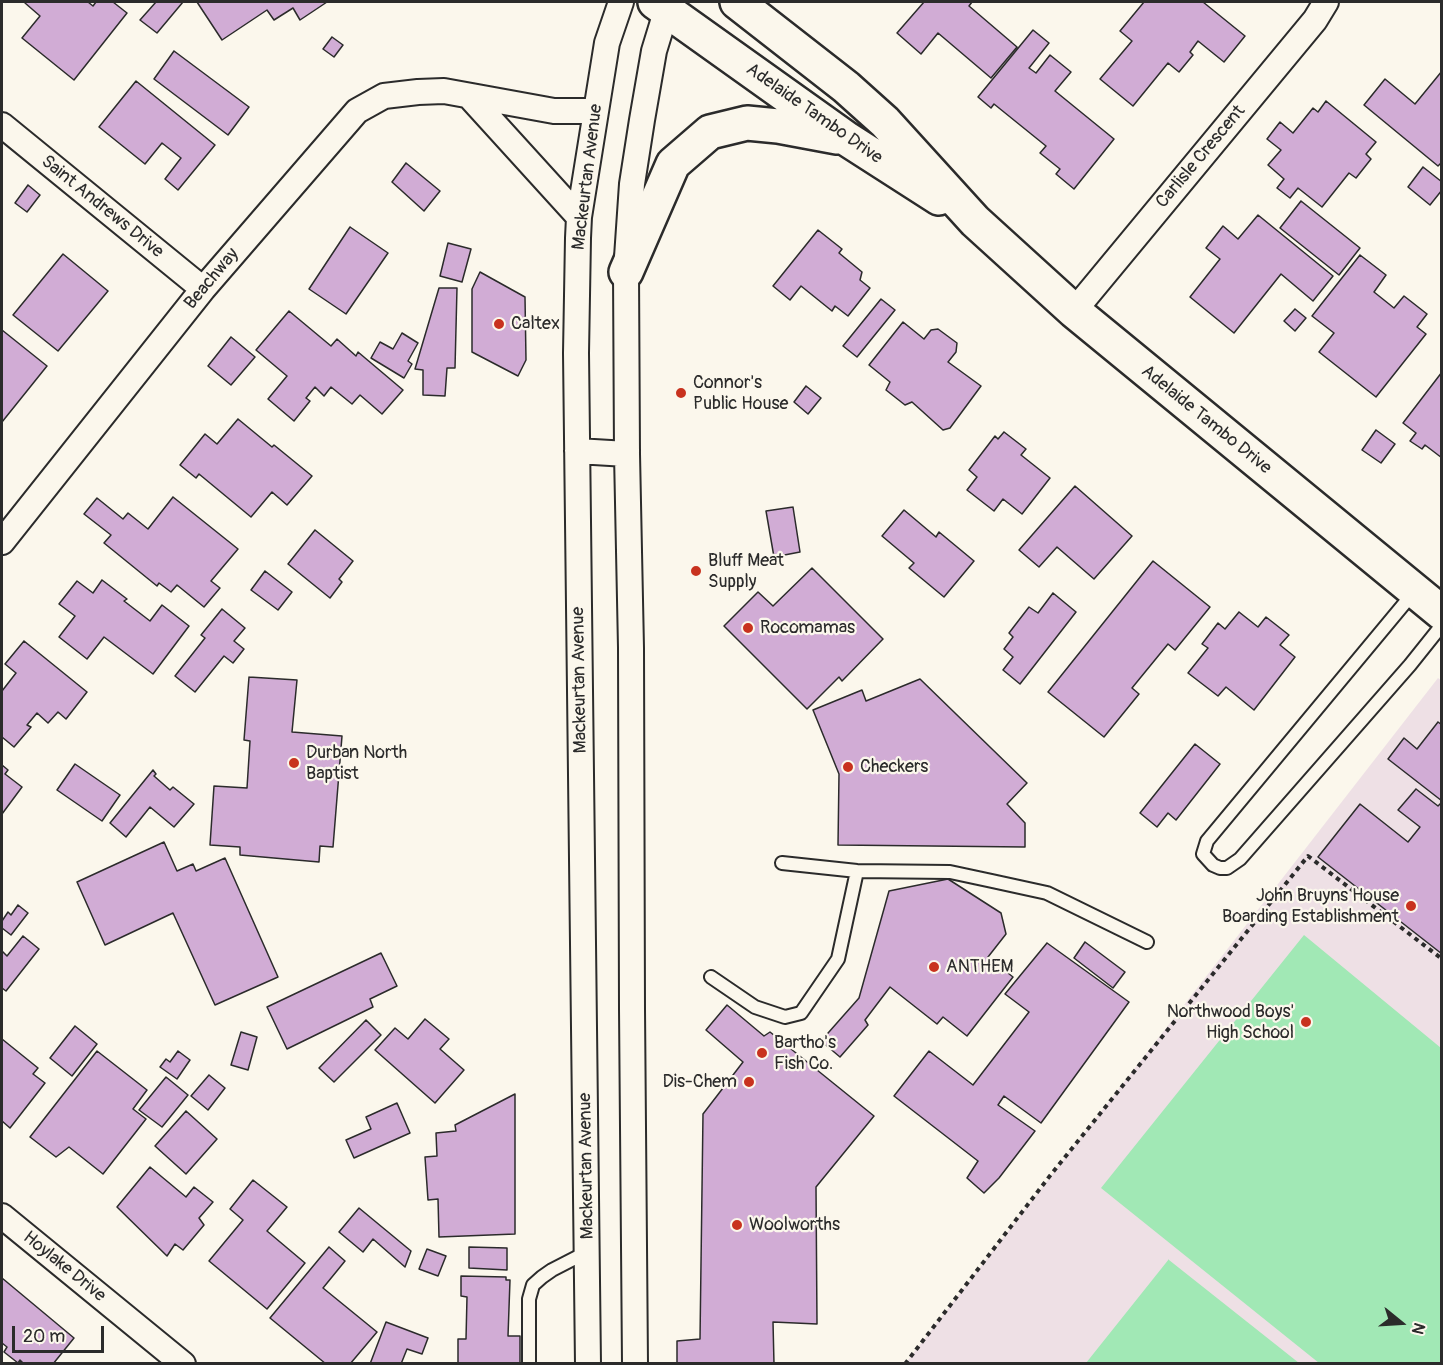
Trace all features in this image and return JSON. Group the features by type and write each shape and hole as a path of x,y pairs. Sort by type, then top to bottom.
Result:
{"street":[{"name":"Mackeurtan Avenue","path":"588,1364 576,352 578,238 579,217 607,43 621,2"},
{"name":"Adelaide Tambo Drive","path":"737,2 846,87 885,122 975,221 1074,311 1442,613"},
{"name":"Carlisle Crescent","path":"1074,311 1315,20 1326,2"},
{"name":"Adelaide Tambo Drive","path":"664,4 847,139 975,221"},
{"path":"634,1364 631,629 626,272 632,184 664,4"},
{"name":"Beachway","path":"2,542 203,289 357,111 384,96 444,91 554,111 595,111"},
{"path":"469,96 579,217"},
{"path":"626,272 673,164 710,132 747,123 778,126 847,139"},
{"name":"Saint Andrews Drive","path":"2,125 203,289"},
{"path":"577,451 627,454"},
{"name":"Hoylake Drive","path":"2,1216 183,1364"}],"lane":[{"path":"1414,591 1212,834 1203,854 1213,866 1227,868 1240,859 1410,665 1442,625"},
{"path":"782,863 857,871 950,872 1047,893 1147,942"},
{"path":"711,977 755,1006 785,1017 801,1013 838,959 857,871"},
{"path":"529,1364 529,1299 533,1285 552,1270 587,1252"}],"path":[{"path":"905,1364 1049,1177 1308,856 1442,959"}],"shaded area":[{"name":"Northwood Boys' High School","path":"1438,678 1442,681 1441,1363 905,1364"}],"green space":[{"path":"1304,935 1441,1048 1441,1363 1319,1363 1101,1188"},
{"path":"1169,1260 1299,1363 1086,1363"}],"building":[{"path":"26,2 88,2 93,6 96,2 113,2 127,13 74,80 22,38 40,16"},
{"path":"156,2 183,2 157,33 140,20"},
{"path":"197,2 327,2 300,20 293,8 274,20 267,10 222,40"},
{"path":"924,2 972,2 969,6 1017,47 991,78 938,33 921,54 897,33"},
{"path":"1144,2 1203,2 1245,36 1224,62 1198,41 1190,52 1193,55 1179,72 1168,63 1133,106 1100,79 1132,41 1120,31"},
{"path":"1033,30 1049,43 1029,68 1036,73 1050,55 1071,72 1055,91 1114,139 1074,189 1056,174 1060,169 1040,153 1046,146 994,104 991,108 978,97"},
{"path":"332,37 343,45 334,57 323,49"},
{"path":"174,51 249,107 228,135 154,79"},
{"path":"1442,71 1442,162 1438,166 1364,105 1385,79 1415,104"},
{"path":"136,81 215,145 178,190 165,179 181,158 162,143 145,164 99,127"},
{"path":"1326,101 1376,142 1366,154 1371,159 1356,178 1349,173 1322,207 1298,188 1290,198 1277,188 1284,179 1268,165 1281,150 1267,139 1280,122 1293,133 1313,108 1318,112"},
{"path":"406,163 440,191 424,211 392,182"},
{"path":"1423,167 1442,182 1442,190 1430,205 1408,187"},
{"path":"28,185 40,195 27,212 15,203"},
{"path":"1301,201 1360,248 1339,275 1280,228"},
{"path":"1258,215 1333,276 1313,301 1281,274 1234,333 1190,297 1220,259 1206,248 1223,226 1238,239"},
{"path":"350,227 388,253 346,314 309,289"},
{"path":"818,230 842,249 839,253 862,272 860,280 870,288 848,316 835,306 832,311 801,286 790,300 773,286"},
{"path":"448,243 471,249 462,282 440,276"},
{"path":"63,254 108,291 58,351 13,315"},
{"path":"1360,255 1386,275 1374,292 1394,308 1404,296 1427,314 1417,327 1426,334 1376,397 1319,352 1334,333 1312,316"},
{"name":"Caltex","path":"480,272 525,297 526,360 518,376 472,352 472,289"},
{"path":"439,288 457,288 455,368 447,368 445,396 423,395 423,370 415,369"},
{"path":"881,299 895,310 857,357 843,346"},
{"path":"1295,309 1306,318 1295,331 1284,321"},
{"path":"289,311 331,346 337,339 356,356 358,352 403,390 382,414 360,395 352,404 331,387 324,396 315,387 306,398 310,401 294,421 268,399 287,376 256,350"},
{"path":"903,322 924,339 931,330 938,329 957,343 956,352 948,362 981,386 950,428 943,430 912,402 905,405 886,390 890,382 869,365"},
{"path":"2,330 47,366 2,422"},
{"path":"402,333 418,343 408,361 412,364 404,378 371,358 380,342 393,349"},
{"path":"231,337 255,357 231,385 208,366"},
{"path":"1442,372 1442,458 1425,445 1422,449 1410,441 1416,433 1403,423"},
{"path":"806,386 821,398 808,414 794,402"},
{"path":"238,419 312,476 287,505 272,492 251,517 199,474 196,478 180,465 205,434 217,444"},
{"path":"1376,430 1395,444 1381,463 1362,450"},
{"path":"1004,432 1026,449 1021,455 1050,478 1022,514 1003,499 994,511 967,490 977,477 969,470 995,436 998,439"},
{"path":"1075,486 1132,536 1094,579 1057,547 1039,567 1019,550"},
{"path":"173,497 238,549 211,581 220,588 204,607 177,585 171,592 159,583 157,586 104,543 111,535 84,514 97,498 123,519 128,513 148,529"},
{"path":"793,507 800,552 774,557 766,511"},
{"path":"904,510 936,537 939,532 974,561 944,597 909,568 914,563 882,536"},
{"path":"315,530 353,561 339,579 342,582 330,598 288,564"},
{"path":"1153,561 1210,607 1175,650 1168,644 1132,688 1139,694 1104,737 1048,692"},
{"path":"812,568 883,639 842,681 839,677 807,709 724,626 758,592 773,606"},
{"path":"265,571 292,592 278,610 251,590"},
{"path":"102,580 150,621 162,605 189,626 153,674 104,637 87,659 59,637 75,616 59,604 77,581 93,593"},
{"path":"1053,593 1076,612 1020,684 1003,670 1013,657 1004,649 1013,637 1009,633 1029,607 1038,613"},
{"path":"222,609 245,628 234,641 244,649 233,663 224,656 195,692 175,676 205,638 201,635"},
{"path":"1239,612 1258,627 1266,617 1289,635 1280,645 1295,657 1254,710 1226,687 1218,696 1188,673 1208,648 1202,644 1218,623 1225,629"},
{"path":"24,641 87,692 66,719 58,712 48,723 37,713 27,725 31,727 14,747 2,737 2,691 16,673 5,664"},
{"name":"Durban North Baptist","path":"249,677 297,680 292,732 342,736 333,847 320,846 319,862 240,855 240,847 210,845 214,786 247,788 250,741 244,740"},
{"path":"920,679 1027,783 1007,804 1025,823 1025,847 838,845 839,774 813,710 862,690 866,701"},
{"path":"1438,722 1442,725 1442,801 1388,759 1404,738 1417,749"},
{"path":"1195,744 1220,764 1176,820 1168,813 1157,827 1140,813"},
{"path":"75,764 120,795 102,821 57,790"},
{"path":"2,765 8,770 5,774 22,787 2,814"},
{"path":"153,770 156,774 154,776 170,790 173,787 194,804 174,827 150,807 126,837 110,823"},
{"name":"John Bruyns House Boarding Establishment","path":"1416,789 1438,806 1442,802 1442,954 1318,857 1360,804 1408,842 1420,827 1398,810"},
{"path":"164,842 177,871 193,864 196,871 225,858 278,977 215,1005 173,913 105,945 77,882"},
{"name":"ANTHEM","path":"948,879 1001,913 1006,934 988,957 1013,977 967,1036 943,1017 937,1024 890,987 865,1020 868,1025 840,1057 821,1041 859,998 889,891"},
{"path":"18,905 28,913 11,935 2,928 2,921 8,912 11,915"},
{"path":"23,936 39,949 6,991 2,988 2,951 7,956"},
{"path":"1085,942 1125,972 1113,988 1074,958"},
{"path":"1047,943 1129,1002 1041,1123 1004,1096 998,1105 1035,1131 999,1178 984,1193 967,1178 978,1161 894,1096 929,1051 973,1085 1029,1012 1005,994"},
{"path":"381,953 397,986 370,999 373,1007 287,1049 267,1007"},
{"path":"727,1005 764,1036 770,1032 874,1116 816,1187 817,1324 773,1322 774,1364 677,1364 677,1341 700,1339 703,1114 743,1062 706,1030"},
{"path":"425,1019 449,1039 440,1049 464,1070 435,1103 375,1050 395,1028 408,1039"},
{"path":"366,1020 381,1035 334,1082 319,1068"},
{"path":"75,1026 97,1044 72,1076 50,1058"},
{"path":"241,1032 257,1037 248,1070 231,1065"},
{"path":"2,1039 38,1068 33,1074 45,1083 10,1128 2,1121"},
{"path":"97,1051 147,1090 133,1109 146,1119 103,1174 69,1147 56,1157 30,1137"},
{"path":"178,1051 190,1060 177,1079 160,1067 166,1059 170,1062"},
{"path":"209,1075 225,1088 208,1110 191,1096"},
{"path":"166,1077 188,1095 162,1127 139,1110"},
{"path":"515,1094 515,1234 439,1237 438,1199 428,1200 425,1157 437,1156 436,1133 456,1131 455,1125"},
{"path":"397,1103 410,1133 354,1158 346,1140 371,1129 366,1117"},
{"path":"186,1111 217,1139 186,1174 155,1146"},
{"path":"150,1167 186,1197 194,1187 213,1202 199,1218 204,1225 183,1250 175,1244 167,1256 117,1207"},
{"path":"253,1180 287,1207 267,1231 305,1263 267,1309 209,1261 243,1220 230,1209"},
{"path":"359,1208 411,1251 405,1267 373,1239 363,1252 339,1232"},
{"path":"329,1247 345,1261 323,1288 377,1332 350,1364 326,1364 270,1318"},
{"path":"469,1247 507,1248 507,1270 469,1268"},
{"path":"427,1249 446,1256 438,1276 419,1269"},
{"path":"461,1276 506,1277 506,1280 510,1280 508,1336 520,1336 520,1364 458,1364 458,1339 466,1339 467,1297 461,1296"},
{"path":"2,1278 74,1338 53,1364 24,1364 20,1360 18,1363 4,1352 7,1347 2,1343"},
{"path":"386,1322 428,1338 422,1354 407,1349 401,1364 370,1364"}],"place":[{"name":"Caltex","path":"499,324"},
{"name":"Connor's Public House","path":"681,393"},
{"name":"Bluff Meat Supply","path":"696,571"},
{"name":"Rocomamas","path":"748,628"},
{"name":"Durban North Baptist","path":"294,763"},
{"name":"Checkers","path":"848,767"},
{"name":"John Bruyns House Boarding Establishment","path":"1411,906"},
{"name":"ANTHEM","path":"934,967"},
{"name":"Northwood Boys' High School","path":"1306,1022"},
{"name":"Bartho's Fish Co.","path":"762,1053"},
{"name":"Dis-Chem","path":"749,1082"},
{"name":"Woolworths","path":"737,1225"}]}
